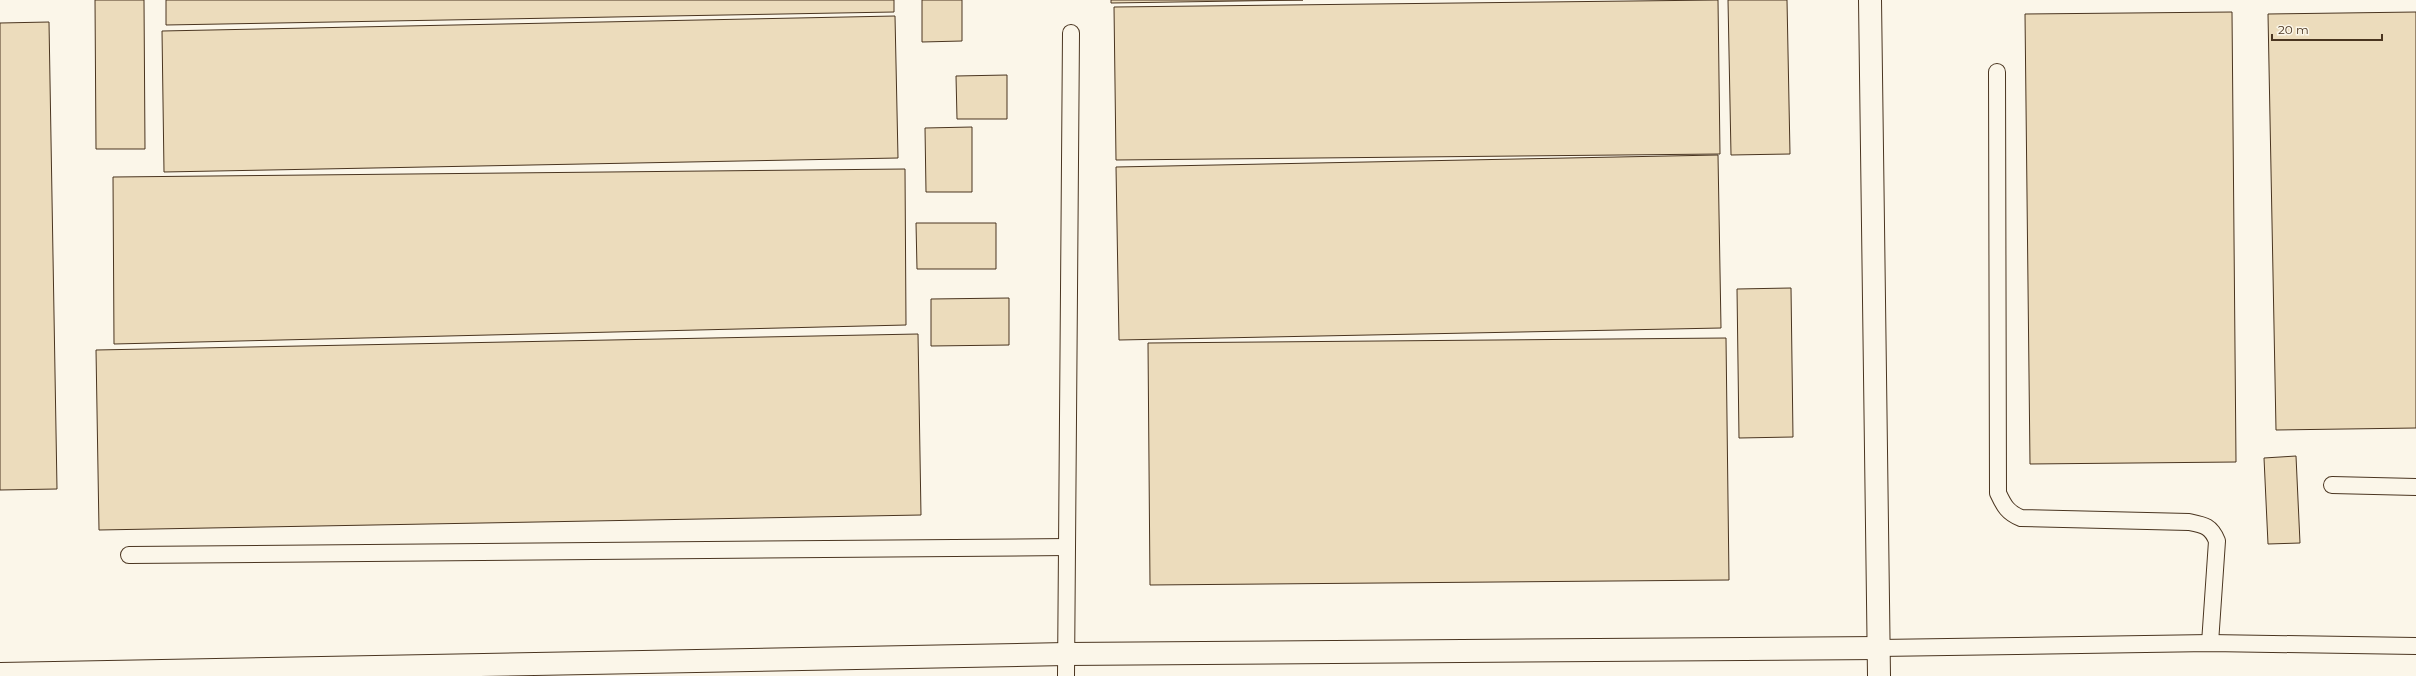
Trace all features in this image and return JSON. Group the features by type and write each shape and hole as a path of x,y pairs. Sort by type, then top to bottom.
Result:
{"street":[{"path":"1870,0 1879,676"},
{"path":"0,674 1066,654 1879,648"}],"lane":[{"path":"1066,676 1071,33"},
{"path":"1997,72 1998,493 2006,509 2013,515 2021,518 2189,522 2206,525 2213,531 2217,541 2210,643"},
{"path":"2332,485 2416,487"},
{"path":"129,555 1067,547"},
{"path":"1879,648 2210,643 2416,646"}],"building":[{"path":"95,0 144,0 145,149 96,149"},
{"path":"166,0 894,0 894,12 166,25"},
{"path":"922,0 962,0 962,41 922,42"},
{"path":"1111,0 1303,0 1111,3"},
{"path":"1718,0 1720,154 1116,160 1114,7"},
{"path":"1728,0 1787,0 1790,154 1731,155"},
{"path":"2232,12 2236,462 2030,464 2025,14"},
{"path":"2416,12 2416,428 2276,430 2268,14"},
{"path":"895,16 898,158 164,172 162,31"},
{"path":"49,22 57,489 0,490 0,23"},
{"path":"1007,75 1007,119 957,119 956,76"},
{"path":"972,127 972,192 926,192 925,128"},
{"path":"1718,155 1721,328 1119,340 1116,167"},
{"path":"905,169 906,325 114,344 113,177"},
{"path":"916,223 996,223 996,269 917,269"},
{"path":"1791,288 1793,437 1739,438 1737,289"},
{"path":"1009,298 1009,345 931,346 931,299"},
{"path":"918,334 921,515 99,530 96,350"},
{"path":"1726,338 1729,580 1150,585 1148,343"},
{"path":"2296,456 2300,543 2268,544 2264,458"}]}
